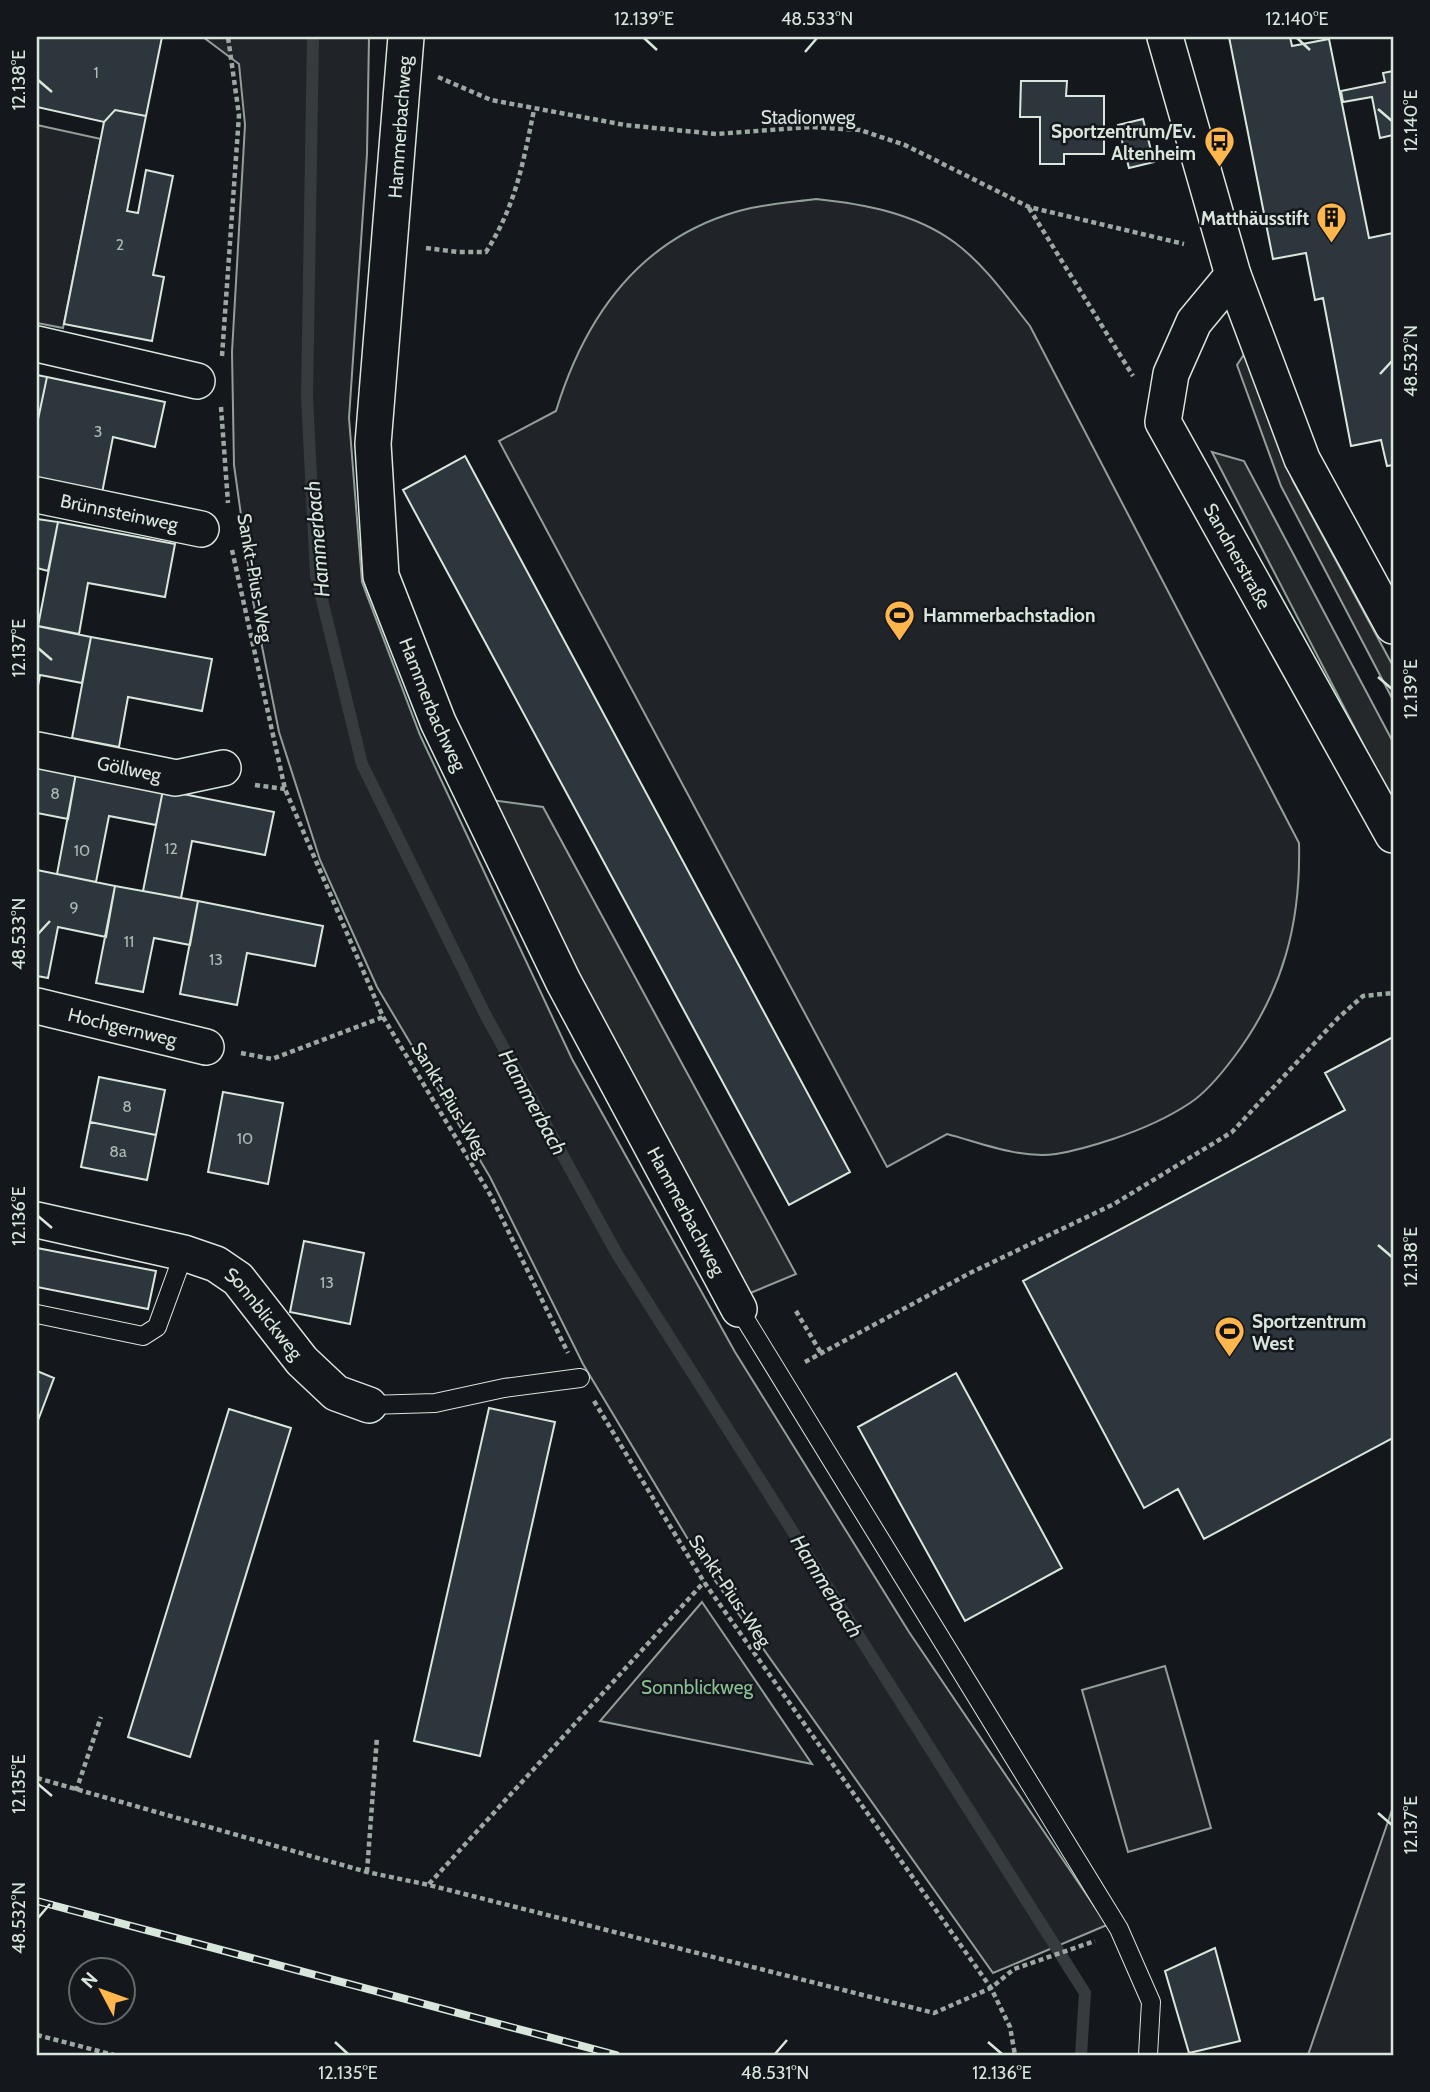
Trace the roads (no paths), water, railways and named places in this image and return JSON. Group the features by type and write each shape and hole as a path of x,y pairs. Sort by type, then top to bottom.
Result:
{"street":[{"path":"1165,37 1233,275 1302,459 1393,626"},
{"name":"Hammerbachweg","path":"407,48 373,444 381,576 438,722 563,981 739,1309"},
{"name":"Sandnerstraße","path":"1233,275 1194,322 1171,374 1163,422 1393,835"},
{"path":"37,344 213,382"},
{"name":"Brünnsteinweg","path":"37,495 220,528"},
{"name":"Göllweg","path":"37,750 176,778 223,768"},
{"name":"Hochgernweg","path":"37,1006 206,1046"},
{"name":"Sonnblickweg","path":"37,1220 184,1253 216,1264 238,1279 302,1361 336,1393 369,1405"}],"lane":[{"path":"37,1314 143,1336 157,1328 184,1253"},
{"path":"739,1309 1119,1929 1151,2002 1147,2055"},
{"name":"Sonnblickweg","path":"369,1405 435,1403 504,1388 580,1378"}],"waterway":[{"name":"Hammerbach","path":"313,37 307,397 316,575 362,764 485,1014 617,1254 1085,1993 1081,2055"}],"railway":[{"path":"37,1901 616,2055"}],"place":[{"name":"Sportzentrum/Ev. Altenheim","path":"1219,169"},
{"name":"Matthäusstift","path":"1332,245"},
{"name":"Hammerbachstadion","path":"900,642"},
{"name":"Sportzentrum West","path":"1229,1359"}]}
